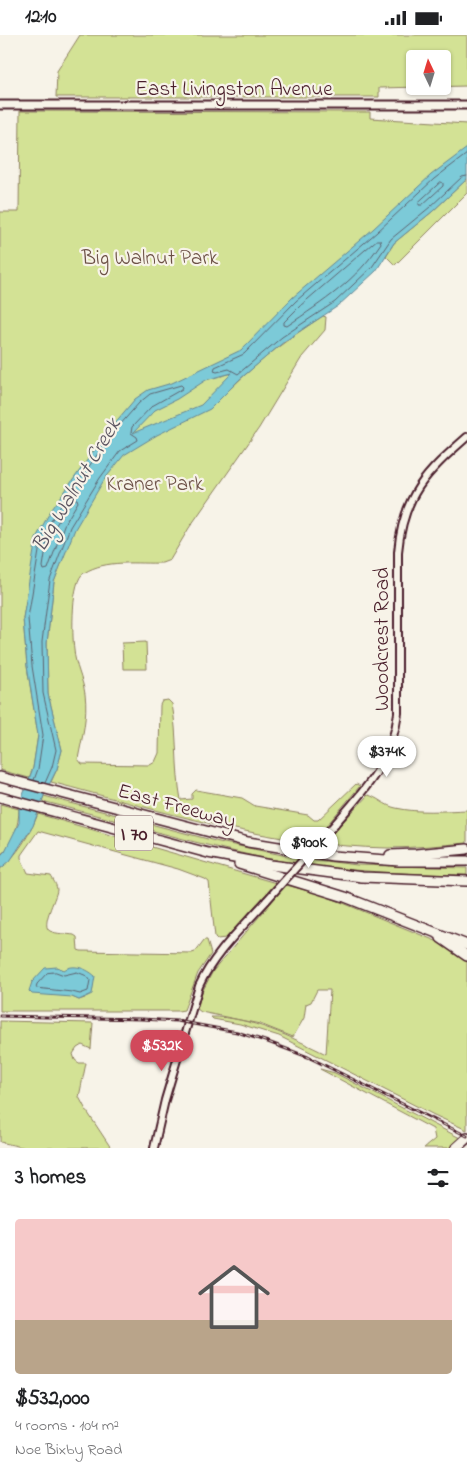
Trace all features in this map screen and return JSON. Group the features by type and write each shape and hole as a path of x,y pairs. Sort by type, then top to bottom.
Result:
{"highway":[{"name":"East Freeway","path":"4,778 220,835 276,847 333,857 467,861"},
{"name":"East Freeway","path":"0,797 208,853 271,865 362,877 467,881"},
{"path":"276,847 332,853 395,855 467,849"},
{"path":"208,853 345,897 467,945"},
{"path":"433,931 467,956"},
{"path":"456,1148 467,1137"},
{"path":"464,1148 467,1145"}],"main road":[{"name":"East Livingston Avenue","path":"0,105 467,105"}],"street":[{"name":"Woodcrest Road","path":"154,1148 165,1100 196,994 206,972 220,953 335,824 375,776 389,751 398,713 398,552 401,532 407,511 417,489 427,475 467,437"}],"green space":[{"path":"80,35 467,35 467,86 451,86 451,50 406,50 406,87 379,88 379,97 56,97 57,71"},
{"name":"Big Walnut Park","path":"20,111 370,112 370,118 467,124 467,160 221,376 233,373 216,403 241,378 280,346 323,316 326,317 325,330 302,357 259,428 189,528 170,560 162,563 102,566 84,573 80,578 75,596 73,643 86,702 78,759 82,764 150,765 155,762 159,753 160,705 162,701 168,700 172,704 174,716 181,800 192,799 192,794 196,790 242,798 255,806 308,815 314,820 318,820 356,784 360,786 317,837 328,838 368,795 392,807 404,810 467,810 467,843 387,848 301,841 217,825 51,782 62,750 48,694 47,643 54,582 68,545 29,586 23,618 27,666 38,735 33,768 29,778 0,770 0,212 19,212"},
{"path":"467,179 467,193 395,265 386,256 394,243 433,211"},
{"path":"146,642 147,669 123,669 122,643"},
{"path":"44,796 219,842 292,857 357,865 467,868 467,875 355,870 300,864 245,854 42,801"},
{"path":"0,804 19,809 18,821 12,840 0,855"},
{"path":"38,814 276,883 226,938 217,939 215,937 209,882 205,879 178,869 38,831 21,855 21,858 28,873 51,876 56,884 57,890 47,924 47,928 50,931 74,935 77,937 78,950 81,951 192,953 195,952 204,940 207,940 211,954 198,973 184,1010 0,1011 0,869 17,851","holes":["57,967 64,970 85,998 79,1000 72,997"]},
{"path":"286,885 321,894 436,941 467,960 467,1130 279,1036 211,1017 240,1020 255,1024 285,1035 326,1054 330,990 317,990 311,1002 306,1004 304,1018 293,1037 260,1024 201,1012 197,1009 202,992 213,971"},
{"path":"0,1021 93,1023 91,1049 82,1045 73,1054 75,1060 79,1063 86,1063 79,1097 111,1148 26,1148 0,1142"},
{"path":"320,1069 335,1073 460,1138 449,1148 424,1148 435,1139 433,1129"}],"water":[{"name":"Big Walnut Creek","path":"467,148 467,179 433,211 394,243 376,271 338,306 285,341 240,379 210,409 157,435 124,455 104,480 75,529 54,582 47,643 48,694 62,750 57,769 45,793 33,826 10,861 0,869 0,856 5,851 19,823 19,806 33,768 38,735 27,666 23,618 36,538 50,512 108,431 135,399 148,390 172,383 241,350 292,298 373,229 431,175","holes":["232,373 201,405 133,433 155,410 177,399 206,380"]},
{"path":"57,967 64,970 76,967 92,973 95,976 92,994 79,1000 72,997 32,994 29,991 32,982 45,968"}],"railway":[{"path":"0,1016 177,1021 237,1032 308,1057 467,1136"}],"park label":[{"name":"Kraner Park","path":"155,483"}]}
